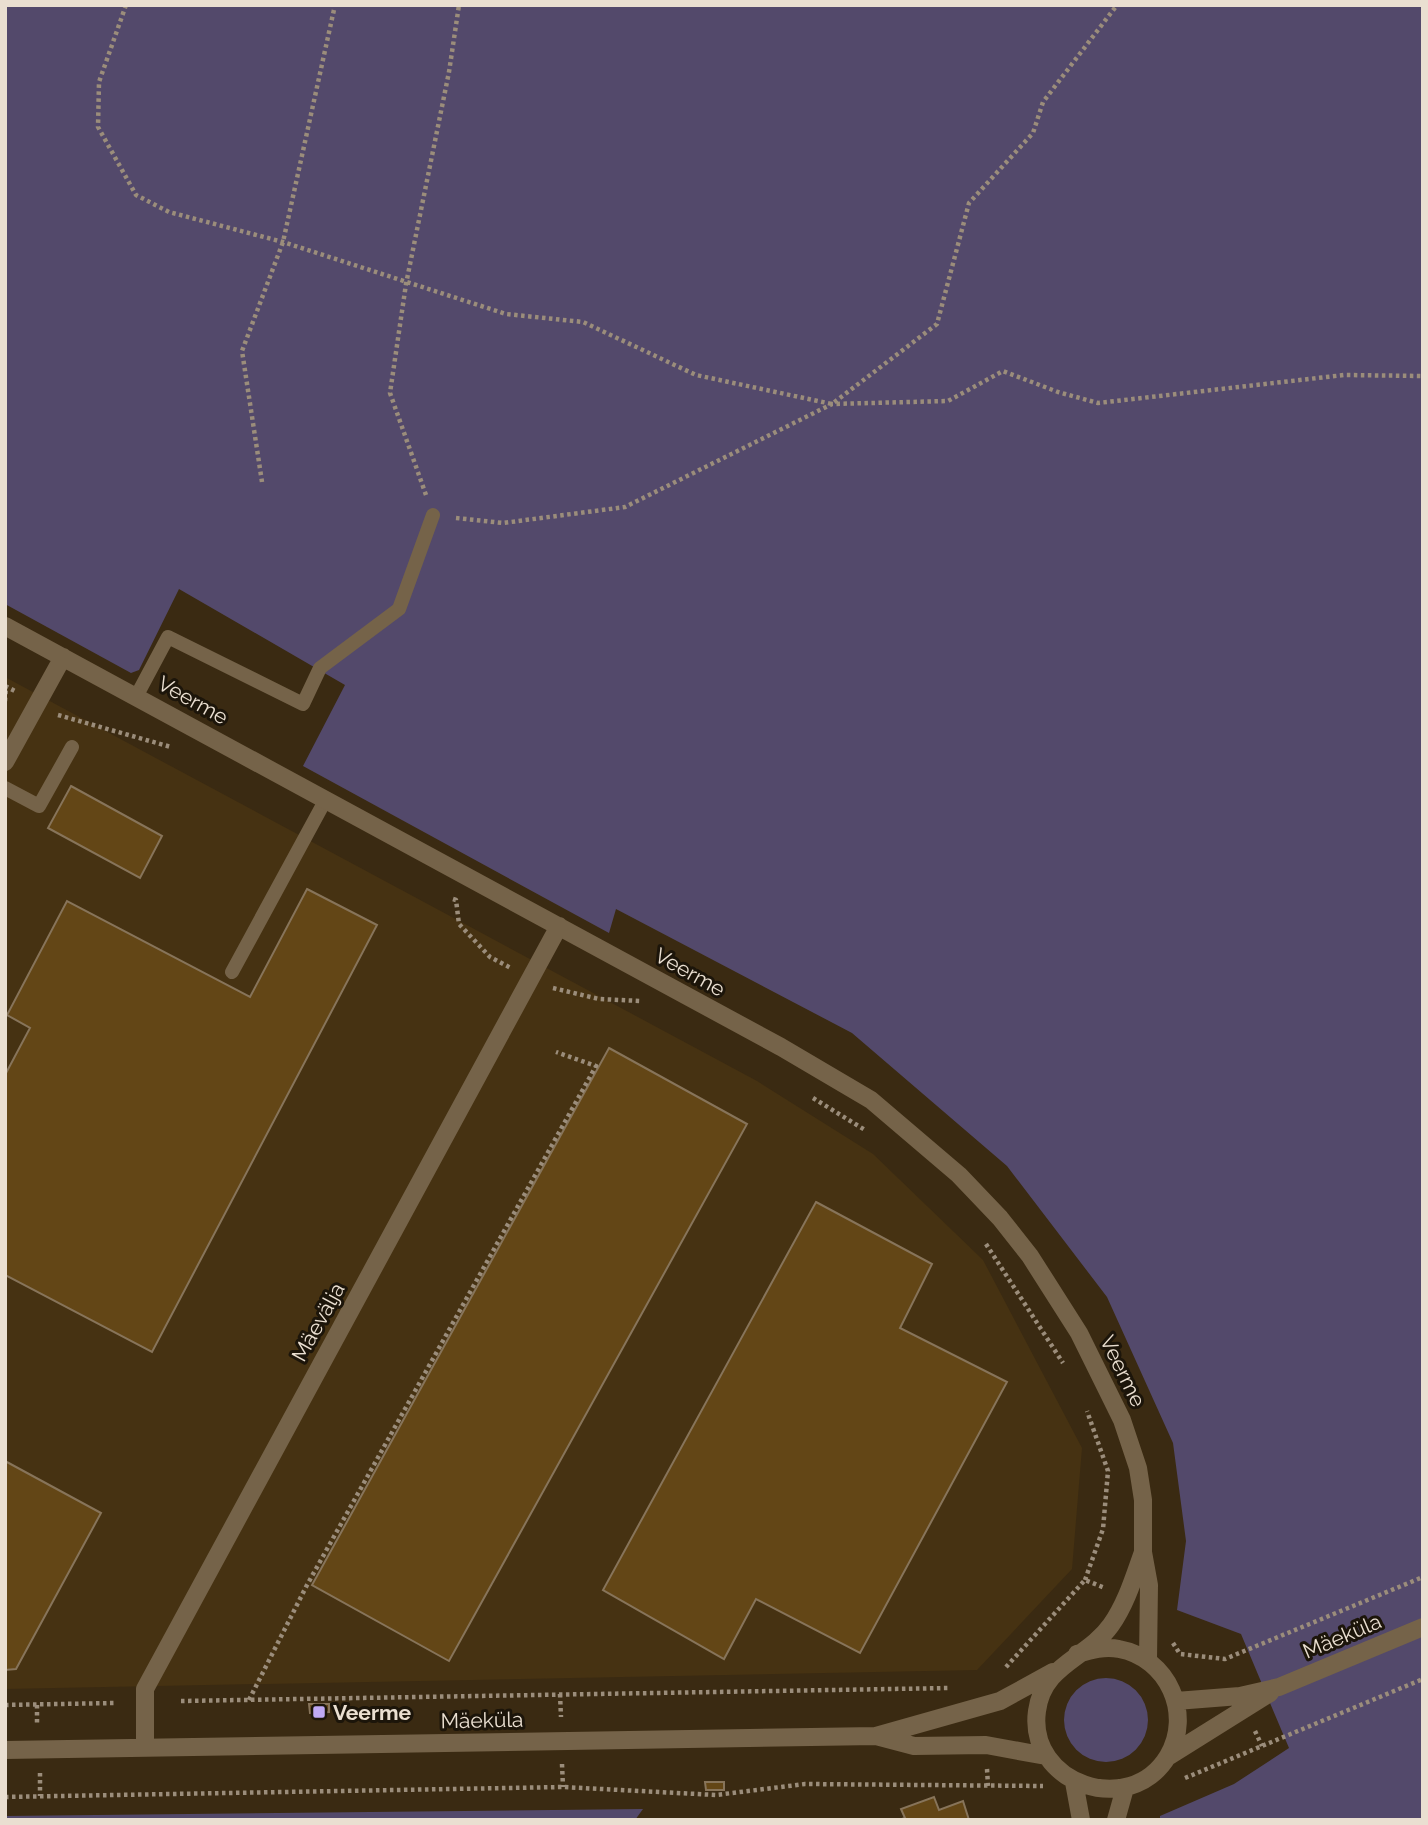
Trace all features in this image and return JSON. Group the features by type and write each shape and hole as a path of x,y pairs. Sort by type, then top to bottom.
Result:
{"street":[{"name":"Veerme","path":"5,626 781,1047 871,1100 950,1167 1000,1218 1030,1256 1079,1333 1122,1420 1138,1468 1143,1500 1143,1552"},
{"path":"5,762 63,657"},
{"name":"Mäevälja","path":"145,1747 145,1689 559,926"},
{"path":"1077,1654 1098,1648 1120,1649 1148,1660 1168,1683 1176,1701 1177,1730 1167,1757 1156,1771 1125,1787 1108,1790 1074,1782 1046,1756 1040,1743 1036,1713 1042,1692 1053,1672 1110,1627 1126,1597 1143,1552"},
{"path":"1143,1552 1149,1585 1148,1660"},
{"name":"Mäeküla","path":"1167,1757 1279,1687 1423,1627"},
{"name":"Mäeküla","path":"5,1749 876,1736 1000,1701 1053,1672"},
{"name":"Mäeküla","path":"1176,1701 1240,1696 1279,1687"},
{"name":"Mäeküla","path":"876,1736 914,1746 986,1745 1046,1756"},
{"path":"1074,1782 1081,1820"},
{"path":"1116,1820 1125,1787"}],"lane":[{"path":"136,695 168,638 303,704 320,668 400,609 433,515"},
{"path":"5,788 39,806 72,747"},
{"path":"232,972 326,799"}],"path":[{"path":"126,5 99,82 98,127 136,195 169,212 283,242 406,284 506,314 583,322 696,375 832,404 948,401 1003,371 1058,392 1098,403 1344,375 1423,376"},
{"path":"262,482 242,351 283,242 335,5"},
{"path":"458,5 449,72 406,284 390,393 433,515 503,523 625,507 832,404 937,324 970,203 1033,133 1043,103 1117,5"},
{"path":"5,701 6,687 76,721 107,727 182,752"},
{"path":"445,894 456,900 459,924 490,957 554,988 599,999 640,1000 651,1006"},
{"path":"249,1700 307,1585 596,1066 556,1052"},
{"path":"804,1092 868,1132"},
{"path":"985,1243 1024,1298 1067,1370"},
{"path":"1083,1399 1108,1471 1103,1529 1086,1580"},
{"path":"1180,1780 1423,1679"},
{"path":"181,1701 916,1687"},
{"path":"560,1694 561,1722"},
{"path":"5,1705 114,1703"},
{"path":"37,1704 37,1729"},
{"path":"561,1761 563,1787"},
{"path":"40,1769 40,1796"},
{"path":"5,1797 563,1787 716,1795 805,1784 1047,1786"}],"shaded area":[{"path":"5,5 1423,5 1423,1820 1160,1820 1160,1816 1234,1784 1289,1748 1241,1634 1177,1610 1186,1541 1173,1443 1107,1297 1007,1166 852,1033 616,909 609,933 303,766 345,685 179,589 139,670 131,673 5,604"},
{"path":"5,677 757,1081 873,1154 983,1260 1082,1448 1072,1569 977,1670 5,1689"},
{"path":"1106,1678 1122,1681 1141,1697 1148,1720 1145,1736 1129,1755 1106,1762 1090,1759 1071,1743 1064,1720 1067,1704 1083,1685"},
{"path":"643,1809 635,1820 5,1820 5,1816"}],"building":[{"path":"71,786 162,836 140,878 48,828"},
{"path":"307,889 377,925 152,1352 5,1275 5,1075 30,1028 7,1015 67,901 250,997"},
{"path":"609,1048 747,1124 449,1661 312,1585"},
{"path":"816,1202 932,1264 900,1328 1007,1382 860,1653 756,1599 724,1659 603,1590"},
{"path":"5,1461 101,1513 16,1669 5,1670"},
{"path":"309,1704 329,1704 329,1712 310,1713"},
{"path":"705,1782 724,1782 724,1790 706,1790"},
{"path":"934,1797 939,1810 963,1801 969,1820 899,1820 905,1818 901,1809"}],"place":[{"name":"Veerme","path":"319,1712"}]}
